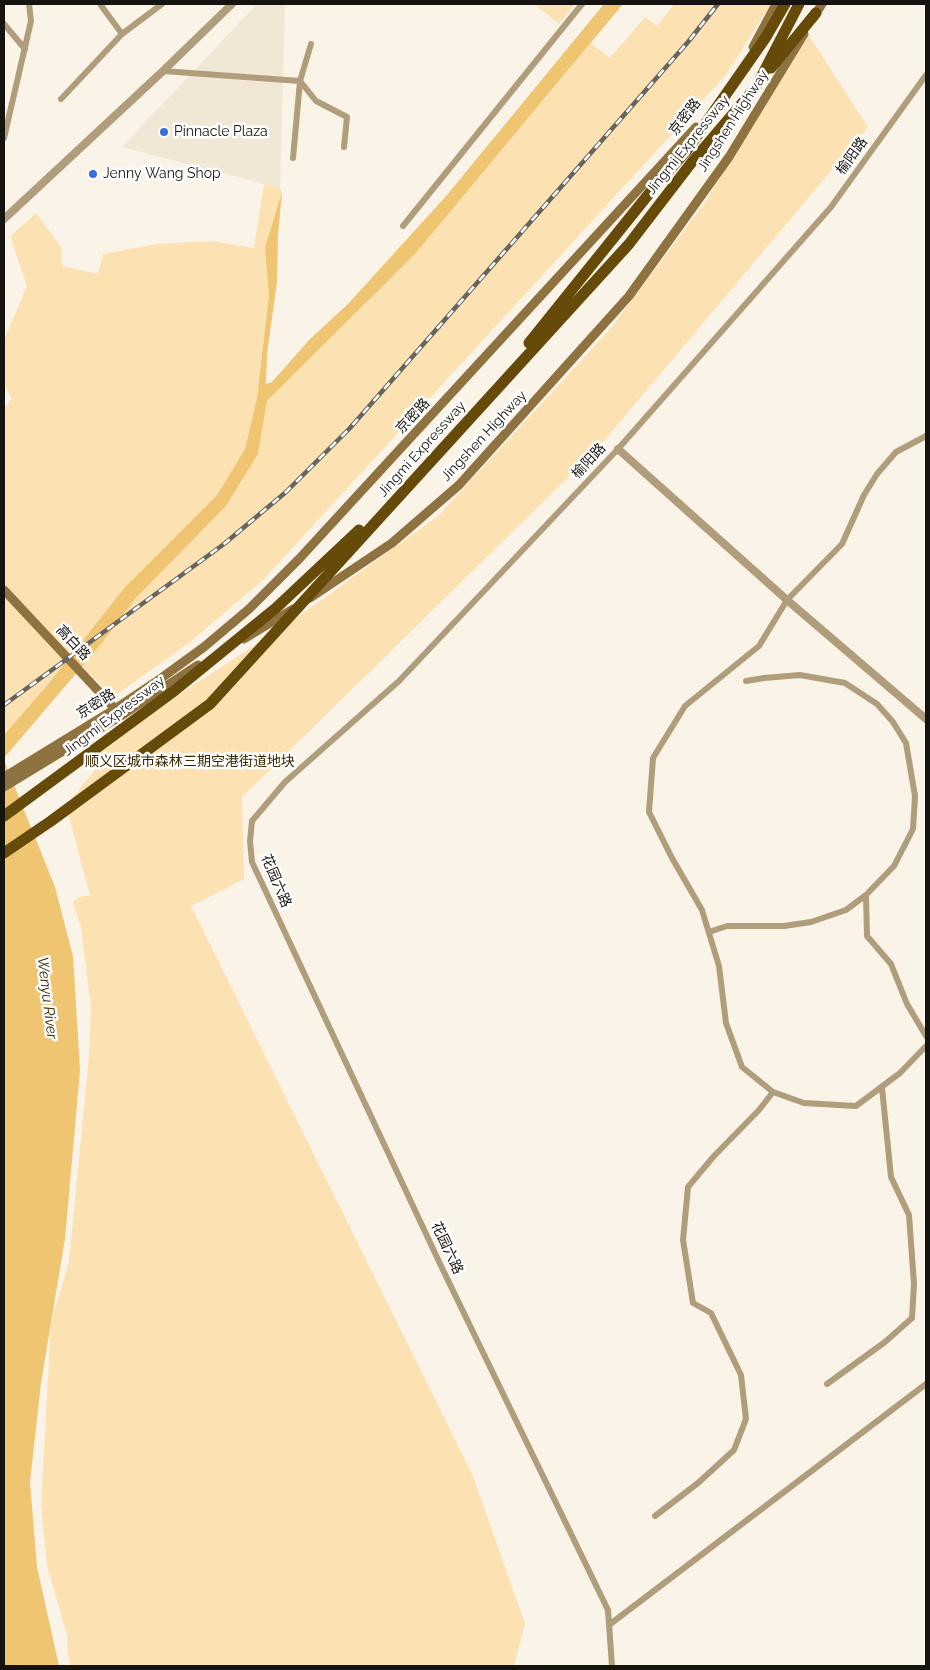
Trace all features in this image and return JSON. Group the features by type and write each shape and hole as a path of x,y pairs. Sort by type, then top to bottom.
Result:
{"highway":[{"name":"Jingmi Expressway","path":"4,816 203,667 276,608 366,524 467,418 656,185 687,150 752,56 785,4"},
{"name":"Jingmi Expressway","path":"4,854 52,821 210,704 629,244 692,162 756,87 799,4"},
{"path":"756,87 819,8"},
{"path":"752,56 756,42"}],"main road":[{"name":"京密路","path":"118,712 204,647 250,609 300,560 690,136 756,42 776,4"},
{"name":"Jingshen Highway","path":"43,758 211,657 262,629 392,544 459,485 629,296 729,157 819,8"},
{"name":"高白路","path":"4,590 118,712"},
{"path":"4,776 43,758"},
{"path":"4,788 43,758"}],"street":[{"path":"4,138 31,21 30,4"},
{"path":"100,4 122,34"},
{"path":"61,99 122,34 162,4"},
{"path":"4,219 232,4"},
{"path":"403,226 582,4"},
{"path":"4,24 25,49"},
{"path":"293,158 300,81 311,44"},
{"path":"163,71 300,81 316,102 347,117 344,147"},
{"name":"榆阳路","path":"250,841 252,821 285,782 399,681 618,449 831,207 926,75"},
{"path":"4,115 9,121"},
{"path":"926,436 896,452 877,474 864,495 842,544 787,600 759,646 685,706 653,758 648,812 702,910 719,966 726,1023 742,1067 773,1092 804,1104 856,1106 900,1073 926,1046"},
{"path":"618,449 787,600 926,719"},
{"path":"709,932 727,926 784,926 811,922 846,910 866,895 894,866 913,829 915,796 906,743 893,722 877,704 845,683 800,676 746,681"},
{"name":"花园六路","path":"250,841 252,862 442,1268 608,1610 612,1666"},
{"path":"866,895 867,936 891,964 907,1004 926,1036"},
{"path":"827,1384 885,1342 912,1318 914,1284 909,1216 891,1177 882,1088"},
{"path":"655,1516 698,1483 734,1450 746,1419 741,1375 710,1313 693,1304 683,1240 688,1187 773,1092"},
{"path":"609,1625 926,1384"}],"shaded area":[{"name":"Pinnacle Plaza","path":"257,4 285,4 280,188 122,147"}],"green space":[{"path":"534,4 575,4 559,24"},
{"path":"674,4 771,4 725,76 263,580 190,642 113,697 82,666 135,599 226,506 258,454 267,401 416,253 591,43 610,58 645,17 657,26"},
{"name":"顺义区城市森林三期空港街道地块","path":"808,34 868,127 598,448 242,797 244,879 191,906 473,1476 525,1624 514,1666 71,1666 68,1657 67,1635 47,1566 41,1506 51,1323 69,1261 89,1056 91,1008 81,927 73,902 79,897 90,895 66,806 99,765 93,754 175,697 295,619 438,516 611,328 706,201"},
{"path":"264,184 280,188 282,192 265,247 269,295 257,398 245,449 217,495 125,587 49,683 4,735 4,408 12,399 4,383 4,340 27,286 11,236 36,213 61,247 62,266 98,274 103,254 158,244 212,241 254,248"}],"water":[{"path":"604,4 623,4 416,253 267,401 258,454 226,506 135,599 102,643 4,758 4,735 49,683 125,587 217,495 245,449 257,398 269,295 265,247 282,192 278,235 277,282 267,354 266,384 272,382 310,339 348,304 447,195"},
{"name":"Wenyu River","path":"4,760 55,887 73,956 80,1070 65,1239 41,1383 30,1482 37,1567 59,1666 4,1666"}],"railway":[{"path":"4,705 224,544 286,492 350,428 688,42 718,4"}],"place":[{"name":"Pinnacle Plaza","path":"164,132"},
{"name":"Jenny Wang Shop","path":"93,174"}]}
